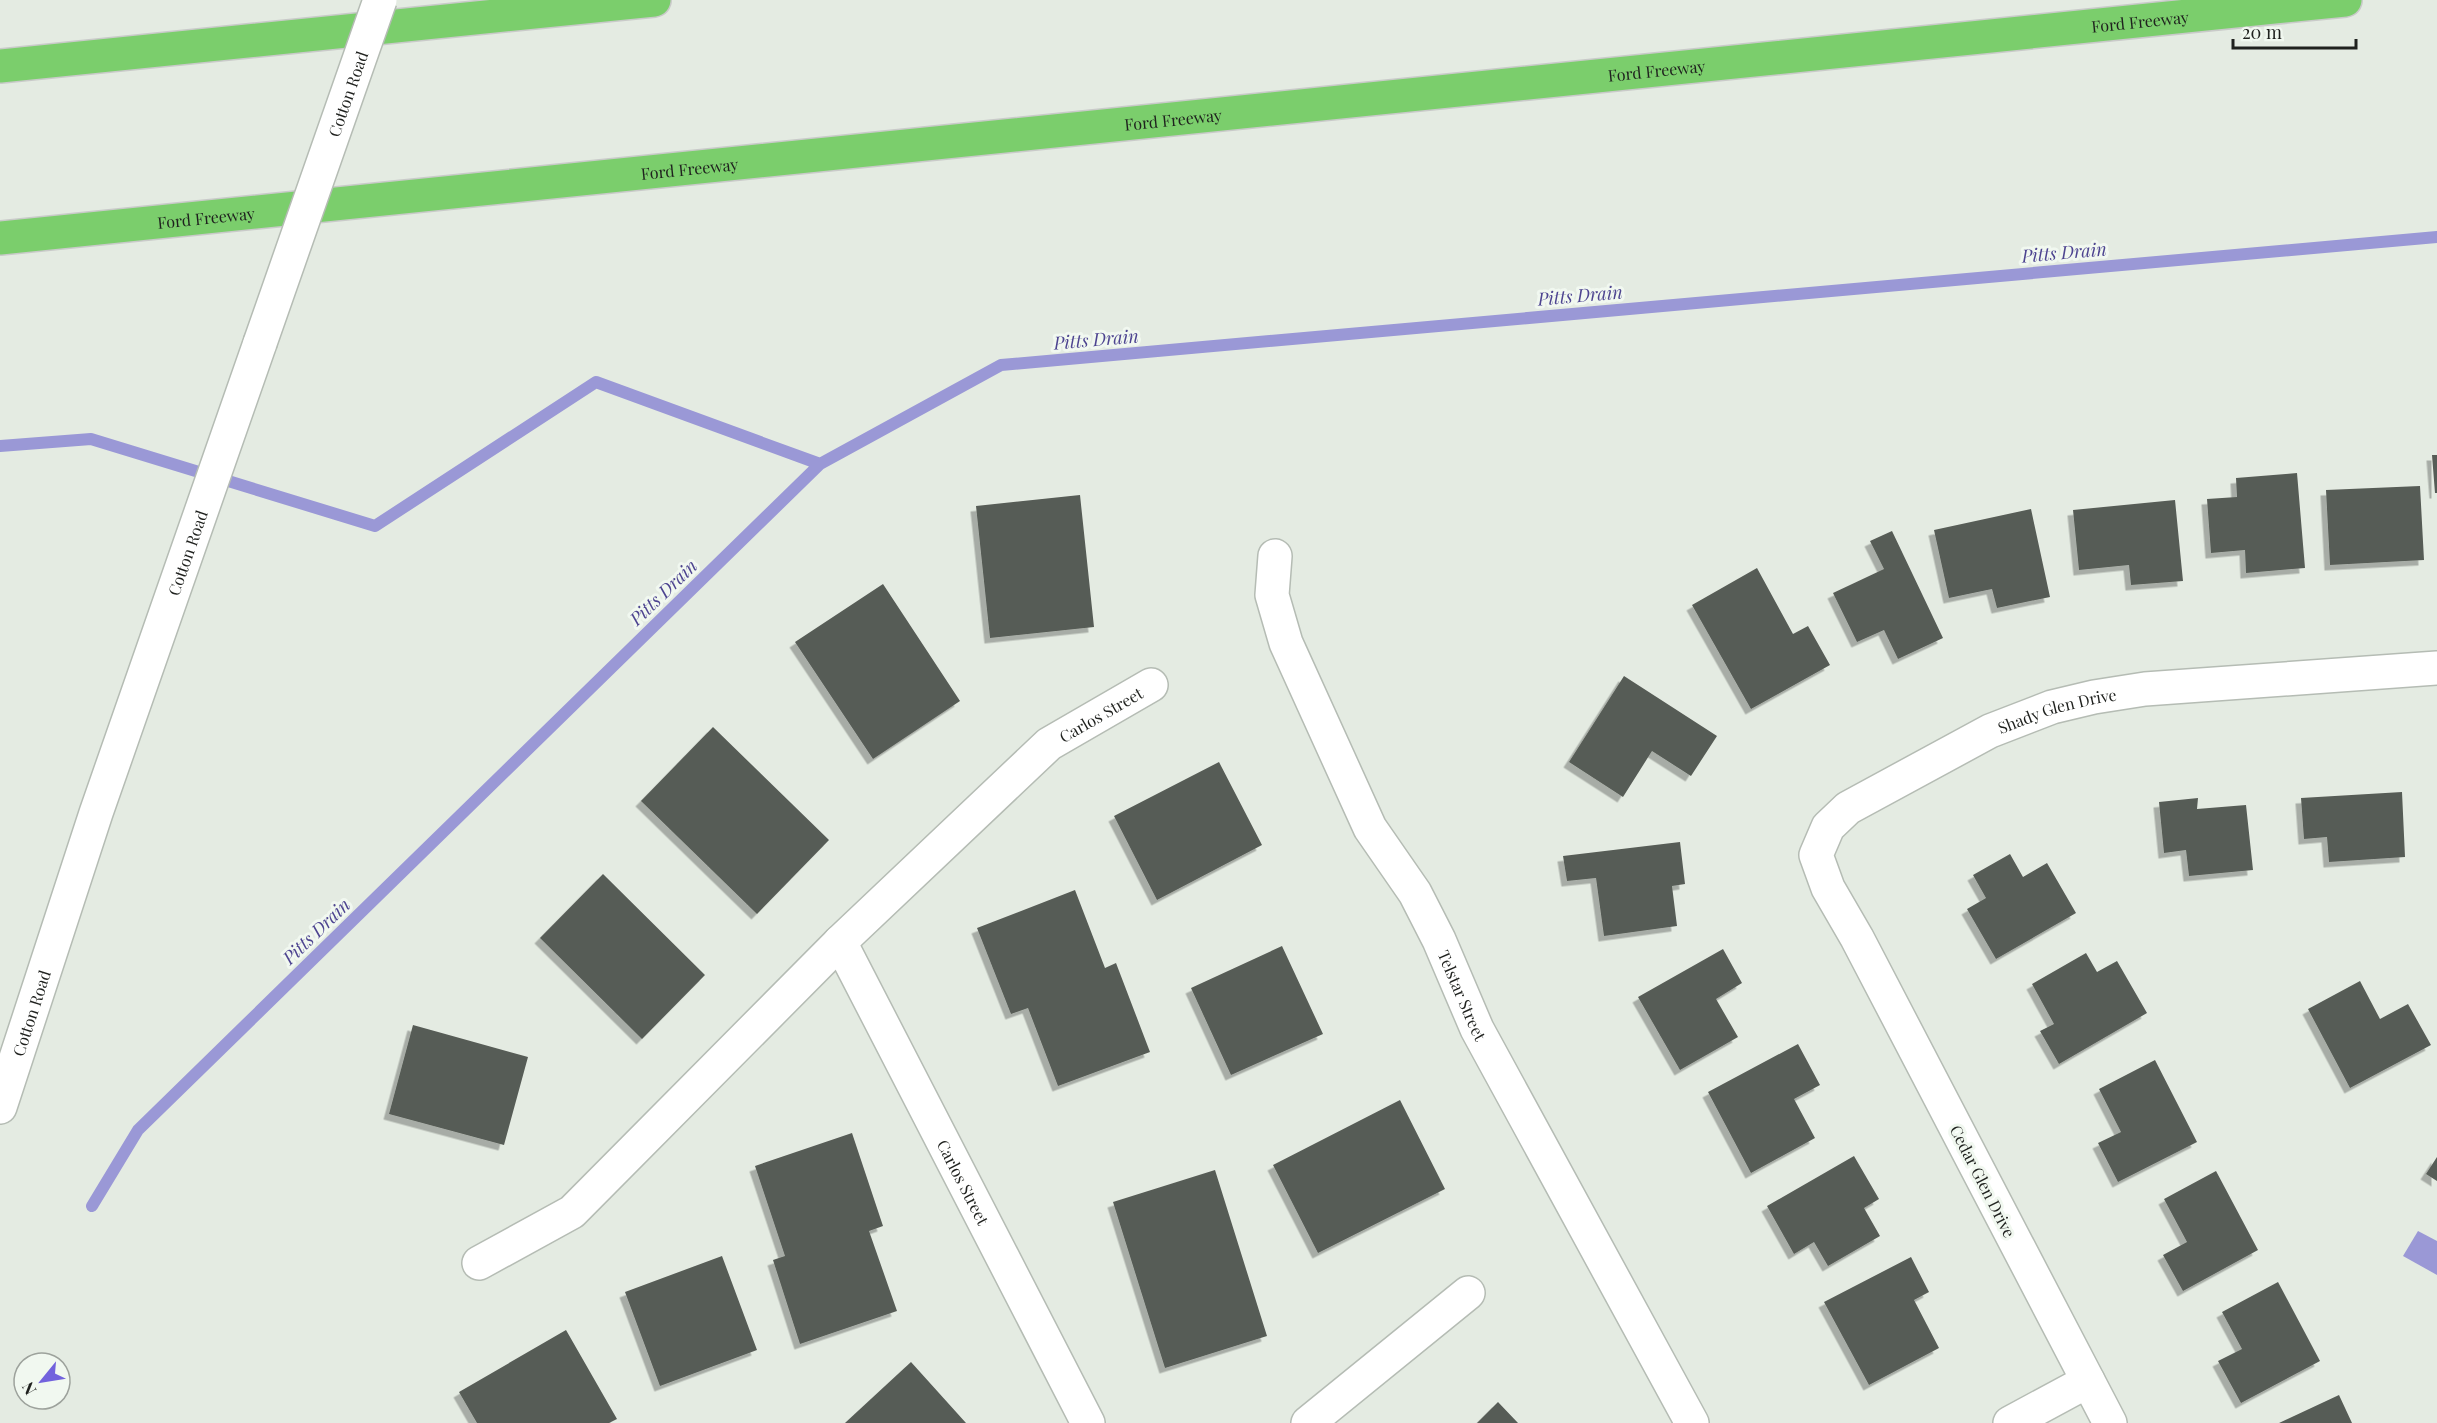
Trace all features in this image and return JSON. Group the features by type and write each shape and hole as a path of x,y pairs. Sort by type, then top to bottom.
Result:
{"highway":[{"path":"0,66 654,0"},
{"name":"Ford Freeway","path":"0,238 2345,0"}],"street":[{"name":"Cotton Road","path":"0,1107 96,813 380,0"},
{"name":"Telstar Street","path":"1275,556 1272,595 1286,644 1370,828 1415,893 1439,940 1477,1029 1692,1423"},
{"name":"Shady Glen Drive","path":"1857,938 1828,888 1816,855 1828,827 1848,808 1990,731 2052,707 2094,697 2145,689 2437,668"},
{"name":"Carlos Street","path":"479,1263 572,1212 840,942 1049,744 1151,686"},
{"name":"Cedar Glen Drive","path":"1857,938 2110,1423"},
{"name":"Carlos Street","path":"840,942 1089,1423"},
{"path":"1308,1423 1468,1293"},
{"path":"2010,1423 2088,1382"}],"water":[{"path":"2418,1231 2437,1241 2437,1275 2403,1256"}],"building":[{"path":"2432,455 2437,455 2437,493 2435,493"},
{"path":"2297,473 2305,568 2246,573 2245,550 2211,553 2207,499 2237,497 2236,478"},
{"path":"2420,486 2424,560 2330,565 2326,490"},
{"path":"1080,495 1094,627 990,638 976,506"},
{"path":"2175,500 2183,581 2131,585 2129,565 2079,570 2073,510"},
{"path":"2031,509 2050,597 1997,608 1992,589 1949,598 1934,530"},
{"path":"1892,531 1943,638 1898,659 1884,630 1857,642 1833,593 1884,569 1870,541"},
{"path":"1757,568 1793,634 1808,626 1830,665 1751,709 1692,605"},
{"path":"883,584 960,701 873,759 795,642"},
{"path":"1624,676 1717,736 1691,776 1652,751 1623,797 1569,762"},
{"path":"713,727 829,840 757,914 641,801"},
{"path":"1219,762 1262,845 1157,900 1114,816"},
{"path":"2402,792 2405,857 2329,862 2327,837 2304,839 2301,798"},
{"path":"2198,798 2197,809 2246,805 2253,870 2189,876 2186,850 2164,853 2159,802"},
{"path":"1680,842 1685,884 1672,886 1677,926 1604,936 1596,878 1567,881 1563,856"},
{"path":"2010,854 2023,877 2047,863 2076,913 1996,959 1967,909 1986,898 1973,875"},
{"path":"603,874 705,975 642,1039 540,938"},
{"path":"1075,890 1105,968 1116,963 1150,1052 1058,1086 1028,1008 1011,1014 977,928"},
{"path":"1282,946 1323,1034 1231,1075 1191,988"},
{"path":"1723,949 1742,983 1716,999 1738,1037 1680,1070 1638,997"},
{"path":"2086,953 2097,972 2117,961 2147,1013 2059,1064 2040,1031 2054,1024 2032,984"},
{"path":"2360,981 2380,1019 2408,1004 2431,1045 2350,1088 2308,1009"},
{"path":"413,1025 528,1057 504,1145 389,1114"},
{"path":"1798,1044 1820,1085 1794,1099 1815,1138 1751,1173 1708,1092"},
{"path":"2155,1060 2197,1142 2118,1182 2098,1143 2121,1132 2099,1089"},
{"path":"1400,1100 1445,1189 1318,1253 1273,1165"},
{"path":"852,1133 883,1226 869,1231 897,1311 800,1344 773,1260 785,1256 755,1166"},
{"path":"1854,1156 1879,1199 1864,1208 1880,1236 1828,1266 1814,1242 1794,1254 1767,1206"},
{"path":"2437,1157 2437,1181 2426,1174"},
{"path":"1215,1170 1267,1336 1165,1368 1113,1202"},
{"path":"2216,1171 2258,1250 2183,1291 2163,1255 2187,1242 2164,1199"},
{"path":"722,1256 757,1350 660,1386 625,1292"},
{"path":"1911,1257 1929,1292 1914,1300 1939,1348 1869,1385 1824,1302"},
{"path":"2278,1282 2320,1361 2241,1403 2218,1361 2242,1349 2222,1312"},
{"path":"566,1330 617,1419 609,1423 477,1423 459,1392"},
{"path":"911,1362 966,1423 845,1423"},
{"path":"2339,1395 2352,1423 2279,1423"},
{"path":"1498,1402 1518,1423 1477,1423"}],"waterway":[{"name":"Pitts Drain","path":"92,1206 138,1130 820,464 1001,365 2437,237"},
{"path":"0,446 91,439 375,526 596,382 820,464"}]}
